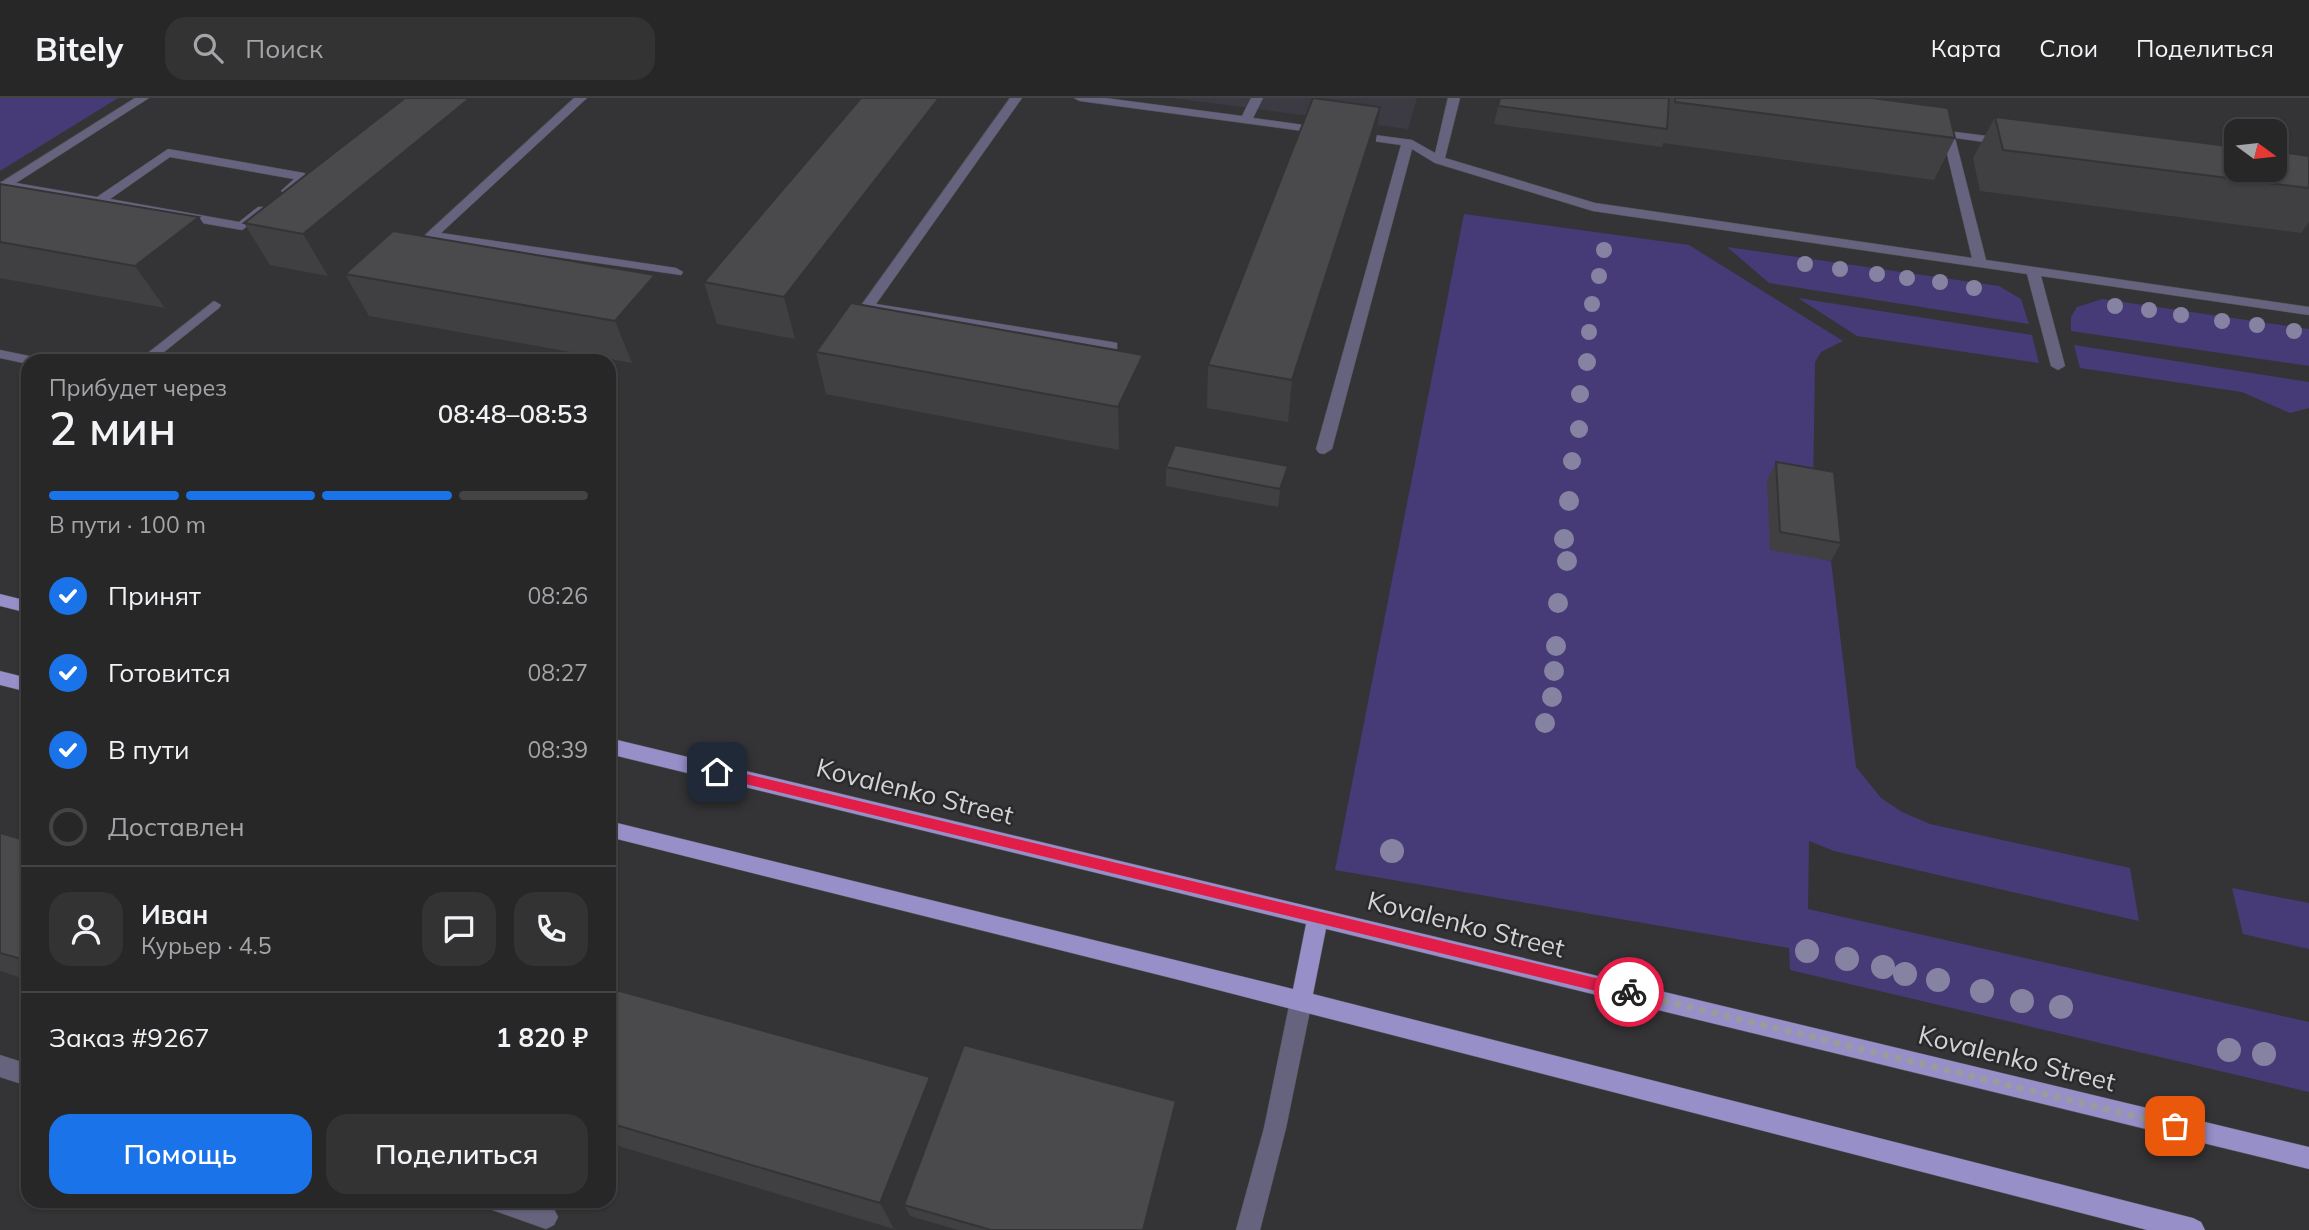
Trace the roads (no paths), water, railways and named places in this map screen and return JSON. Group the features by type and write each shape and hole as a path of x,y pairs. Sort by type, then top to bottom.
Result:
{"main road":[{"path":"0,600 21,605"},
{"path":"0,678 21,683"},
{"name":"Kovalenko Street","path":"616,748 2309,1158"},
{"path":"616,832 1301,1001 2193,1230"},
{"path":"1301,1001 1318,916"}],"street":[{"path":"2,187 143,98"},
{"path":"581,98 431,235 676,272"},
{"path":"1016,98 867,307 1112,346"},
{"path":"1080,98 1408,142 1439,160 1593,207 2309,311"},
{"path":"1246,120 1256,98"},
{"path":"1439,160 1454,98"},
{"path":"1916,130 2017,142"},
{"path":"1948,134 1980,263"},
{"path":"1324,449 1408,142"},
{"path":"2,187 101,200 242,226 304,177 168,153 101,200"},
{"path":"2034,271 2058,366"},
{"path":"153,354 214,305"},
{"path":"0,354 21,358"},
{"path":"1248,1230 1275,1128 1301,1001"},
{"path":"0,1066 21,1073"},
{"path":"519,1208 546,1217"}]}
